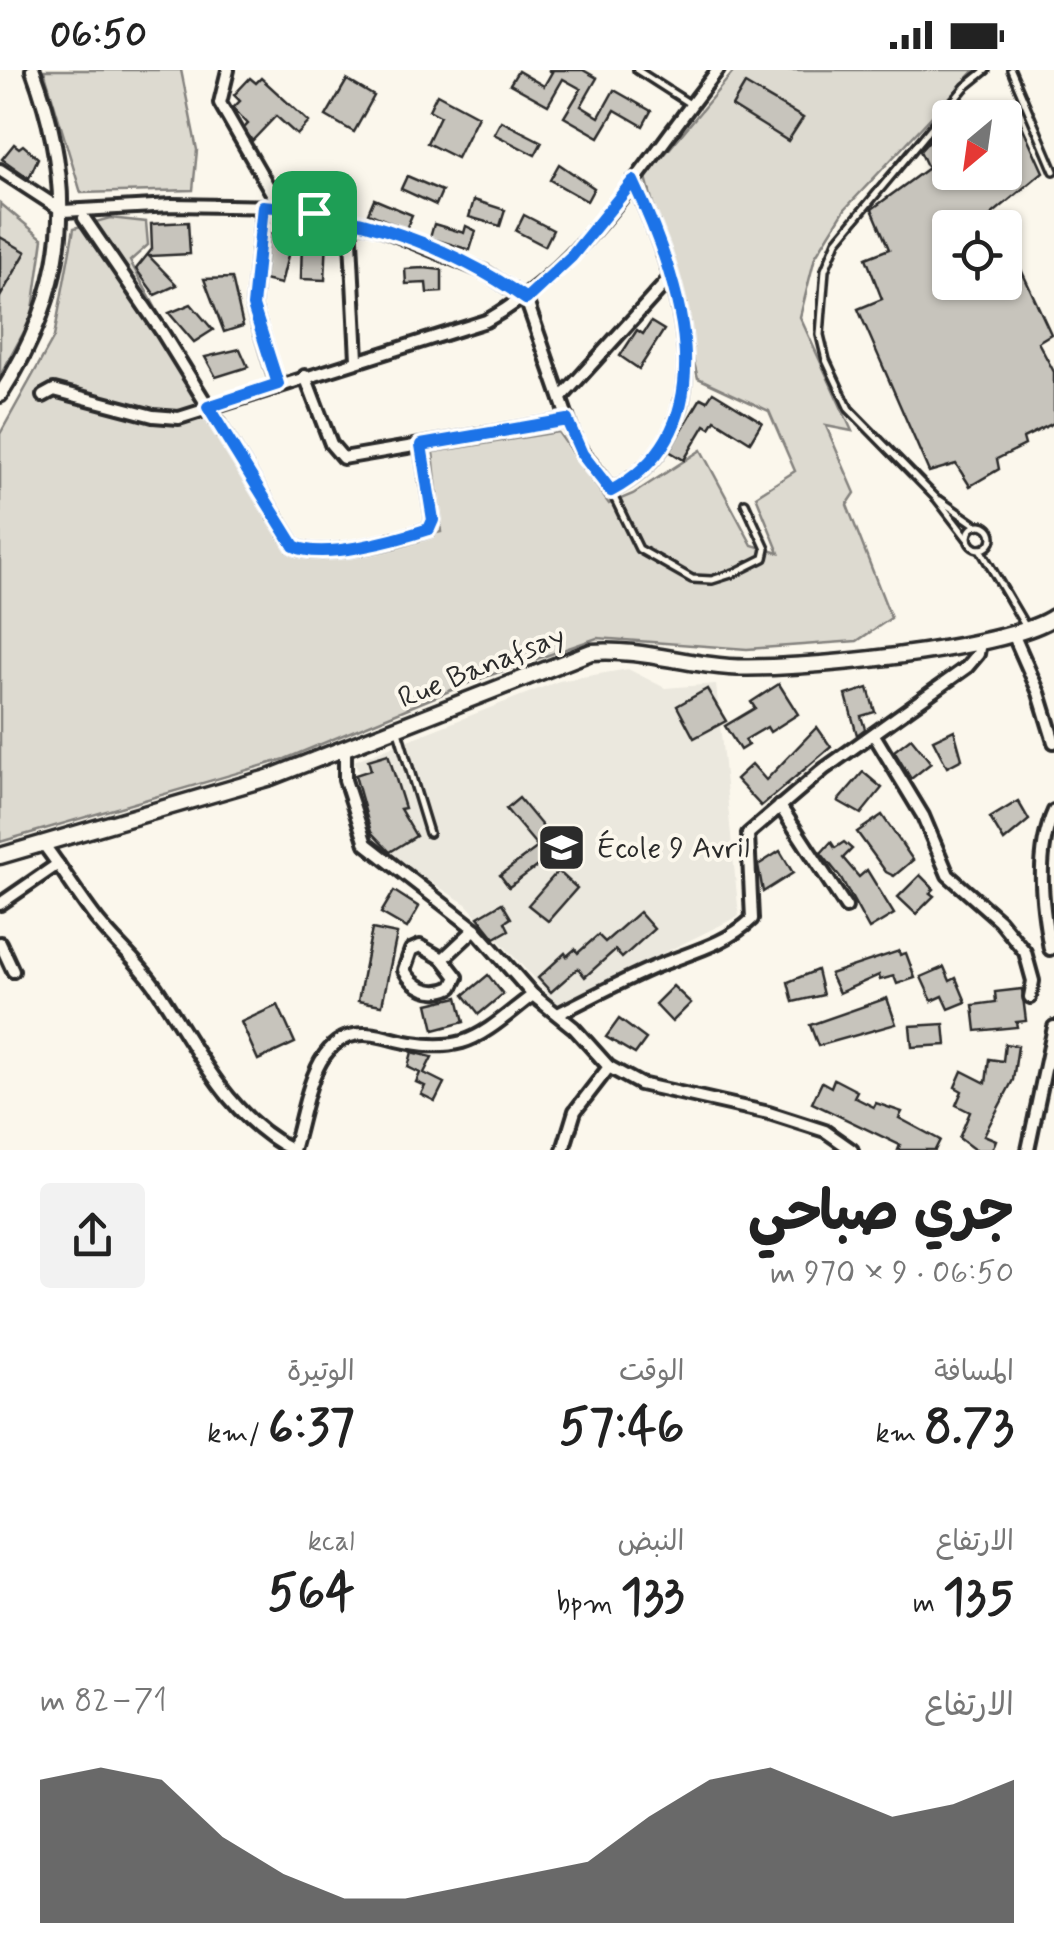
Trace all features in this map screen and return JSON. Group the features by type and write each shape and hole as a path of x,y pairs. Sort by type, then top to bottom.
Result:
{"main road":[{"name":"Rue Banafsay","path":"0,856 270,777 591,652 631,652 726,666 781,667 980,642 1021,634 1054,617"}],"street":[{"path":"0,395 38,328 58,252 63,211 55,144 33,70"},
{"path":"228,70 220,104 280,207"},
{"path":"43,396 54,390 166,417 194,414 357,359 444,338 526,299 572,256 718,70"},
{"path":"0,170 63,211 280,207 350,220 448,255 526,299 582,454 611,491 628,482 648,462 672,428 685,396 688,366 670,278 633,181"},
{"path":"263,206 253,306 278,384"},
{"path":"84,218 208,407 288,540 304,551 377,543 429,529 433,520 421,445"},
{"path":"350,220 357,359"},
{"path":"561,398 670,278"},
{"path":"306,376 340,458 567,420"},
{"path":"1021,634 1054,742"},
{"path":"558,1014 614,985 722,941 748,923 752,918 746,836 780,806 967,667 978,654 980,642"},
{"path":"874,735 923,816 948,874 999,920 1025,952 1033,982 1030,997"},
{"path":"345,749 345,780 366,844 475,928 534,995 609,1067 640,1084 769,1113 825,1132 852,1150"},
{"path":"780,806 846,907"},
{"path":"1050,949 1043,896 1044,842 1054,811"},
{"path":"44,845 100,923 160,993 182,1034 228,1096 256,1124 293,1150 318,1066 344,1034 359,1031 438,1046 465,1042 534,995"},
{"path":"0,904 58,864"},
{"path":"444,959 475,928"},
{"path":"0,943 12,971"},
{"path":"420,946 444,959 457,977 452,987 429,990 412,982 404,970 412,950 420,946"},
{"path":"400,988 412,982"},
{"path":"1028,1150 1054,1027"},
{"path":"563,1150 576,1112 609,1067"}],"lane":[{"path":"637,70 690,104"},
{"path":"986,70 965,86 850,222 830,255 820,296 826,360 849,409 980,549 1021,634"},
{"path":"1011,70 1054,170"},
{"path":"611,491 639,549 698,580 734,574 764,558 766,549 745,503"},
{"path":"937,499 976,525 988,527 991,543 980,549"},
{"path":"968,538 976,525"},
{"path":"397,729 429,833"}],"shaded area":[{"path":"44,70 181,70 197,150 193,190 81,193"},
{"path":"735,70 975,70 947,100 932,100 932,116 845,209 815,257 800,317 852,431 826,426 855,493 847,505 891,618 857,641 747,649 597,638 471,682 285,759 0,842 0,434 54,337 74,228 110,218 146,222 148,245 130,261 290,553 330,557 441,532 433,452 558,432 609,504 633,494 701,450 752,545 779,553 756,496 795,471 769,411 698,378 646,177"},
{"path":"0,203 43,239 32,317 0,376"},
{"name":"École 9 Avril","path":"628,669 665,688 716,684 739,916 558,1005 466,904 396,860 354,761 559,681"}],"building":[{"path":"548,70 583,70 597,78 581,106 599,117 614,90 651,111 643,126 615,110 599,137 564,117 581,89 563,79 548,105 510,84 518,71 544,86 552,72"},
{"path":"250,78 256,83 261,78 309,122 297,135 276,116 252,141 244,128 248,124 233,108 240,101 234,95"},
{"path":"347,80 374,96 354,132 326,116"},
{"path":"745,84 803,118 788,141 732,106"},
{"path":"437,94 478,116 457,158 427,143 440,116 429,110"},
{"path":"501,121 542,142 535,155 494,134"},
{"path":"1022,126 1043,172 1022,189"},
{"path":"932,138 932,190 1021,190 997,210 932,210 932,300 1022,300 1022,272 1051,334 1038,342 1054,372 1054,423 1023,438 1025,445 997,459 999,469 970,486 956,464 929,472 858,309 882,299 866,258 889,249 872,209 928,168 920,151"},
{"path":"14,144 19,148 23,145 38,158 29,178 2,159"},
{"path":"559,164 594,188 587,201 550,180"},
{"path":"407,176 442,191 436,205 401,189"},
{"path":"374,199 412,215 406,229 368,213"},
{"path":"474,200 505,210 500,226 469,217"},
{"path":"524,215 553,230 545,246 516,231"},
{"path":"188,222 190,254 149,256 177,285 155,295 136,269 152,249 151,224"},
{"path":"434,224 464,233 466,226 476,231 470,250 430,238"},
{"path":"269,233 292,239 281,284 264,280"},
{"path":"0,237 26,252 0,297"},
{"path":"302,238 327,239 325,280 301,279"},
{"path":"405,269 442,270 442,292 427,293 426,283 406,284"},
{"path":"232,278 243,326 224,332 204,279"},
{"path":"191,304 213,330 194,342 169,313"},
{"path":"651,322 664,330 639,369 620,356 637,330 643,334"},
{"path":"240,349 248,367 216,377 205,357"},
{"path":"713,392 762,422 750,442 715,420 710,428 705,425 684,460 669,451 701,398 707,401"},
{"path":"779,684 798,714 770,732 767,727 745,740 748,745 740,750 725,726 755,708 751,702"},
{"path":"868,688 875,712 861,716 865,729 857,735 846,695"},
{"path":"707,689 726,721 694,738 677,706"},
{"path":"817,727 831,747 761,806 736,779 752,764 766,780"},
{"path":"954,730 962,759 947,767 933,740"},
{"path":"911,738 931,763 911,779 894,751"},
{"path":"388,754 405,808 400,809 416,836 390,852 371,832 355,775 371,770 368,760"},
{"path":"863,772 882,788 861,814 838,801"},
{"path":"519,798 548,833 542,838 557,858 551,862 548,858 509,887 500,875 538,847 506,809"},
{"path":"1018,801 1029,820 1004,841 990,818"},
{"path":"882,815 913,860 894,876 886,872 857,832"},
{"path":"831,842 835,848 844,842 852,849 843,858 859,877 867,870 894,914 869,929 841,878 821,853"},
{"path":"780,851 793,873 763,892 758,865"},
{"path":"558,871 577,888 548,921 528,905"},
{"path":"920,875 934,889 930,893 934,896 916,914 898,897"},
{"path":"394,891 419,907 407,928 381,913"},
{"path":"502,903 511,918 505,922 509,930 495,938 478,917"},
{"path":"639,912 654,929 622,958 615,950 585,977 578,968 551,992 538,978 565,953 567,956 575,949 578,953 598,935 605,942"},
{"path":"372,929 397,934 382,1005 358,1001"},
{"path":"899,951 900,955 906,953 915,978 897,984 894,976 880,980 879,975 839,993 830,974"},
{"path":"944,967 950,981 956,978 966,1002 949,1009 943,996 932,1001 921,977"},
{"path":"817,970 823,995 793,1002 788,982"},
{"path":"488,975 503,994 479,1014 464,995"},
{"path":"673,986 691,1003 672,1022 655,1004"},
{"path":"1022,989 1026,1021 1016,1022 1017,1027 976,1031 973,1005 996,1002 995,992"},
{"path":"458,997 464,1022 434,1030 428,1004"},
{"path":"887,998 896,1024 818,1046 810,1025"},
{"path":"278,1005 295,1043 258,1060 241,1022"},
{"path":"619,1019 646,1039 635,1054 606,1037"},
{"path":"944,1024 946,1045 912,1047 910,1026"},
{"path":"1005,1044 1018,1046 1013,1080 984,1135 996,1140 992,1150 975,1150 959,1138 970,1112 956,1105 962,1091 955,1087 962,1071 986,1083 989,1059 1003,1061"},
{"path":"412,1052 432,1057 424,1073 444,1083 435,1101 421,1094 425,1086 416,1082 420,1073 408,1067"},
{"path":"834,1079 857,1091 854,1097 874,1107 876,1103 902,1112 899,1118 940,1140 935,1150 898,1150 900,1145 812,1103 822,1082 831,1087"}],"place":[{"name":"École 9 Avril","path":"562,847"}],"route":[{"path":"633,181 670,278 688,366 685,396 672,428 648,462 628,482 611,491 582,454 567,420 421,445 433,520 429,529 377,543 326,551 300,550 288,540 208,407 278,384 253,306 263,206 314,213 396,233 485,272 526,299 572,256 633,181"}]}
